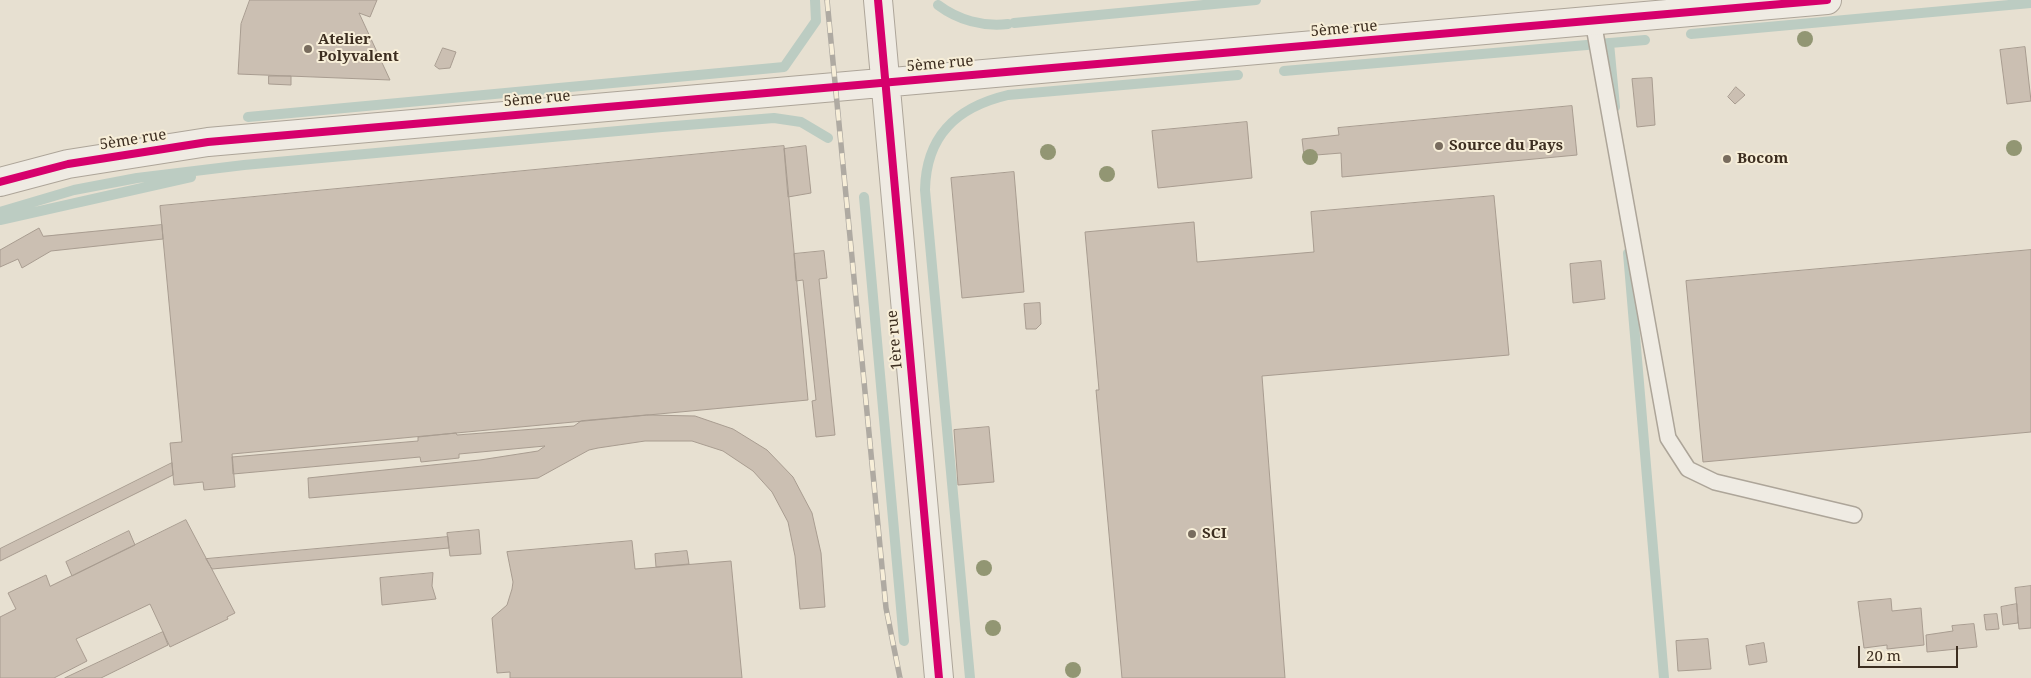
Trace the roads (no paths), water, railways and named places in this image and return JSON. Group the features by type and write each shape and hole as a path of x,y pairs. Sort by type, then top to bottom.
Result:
{"street":[{"name":"1ère rue","path":"878,0 939,678"},
{"name":"5ème rue","path":"0,182 68,164 208,142 1827,0"}],"lane":[{"path":"1593,21 1668,438 1688,469 1715,482 1854,515"}],"waterway":[{"path":"248,117 784,67 816,21 815,0"},
{"path":"1014,23 1256,0"},
{"path":"1691,34 2031,3"},
{"path":"938,5 954,15 971,21 999,25 1008,24"},
{"path":"1284,71 1645,40"},
{"path":"1609,43 1615,107"},
{"path":"970,678 925,190 931,154 938,139 948,126 960,116 974,107 1008,95 1238,75"},
{"path":"0,212 74,190 137,178 244,165 662,127 774,118 801,122 828,138"},
{"path":"0,220 191,177"},
{"path":"864,197 904,641"},
{"path":"1628,253 1664,678"}],"railway":[{"path":"827,0 886,608 900,678"}],"place":[{"name":"Atelier Polyvalent","path":"308,49"},
{"name":"Source du Pays","path":"1439,146"},
{"name":"Bocom","path":"1727,159"},
{"name":"SCI","path":"1192,534"}]}
